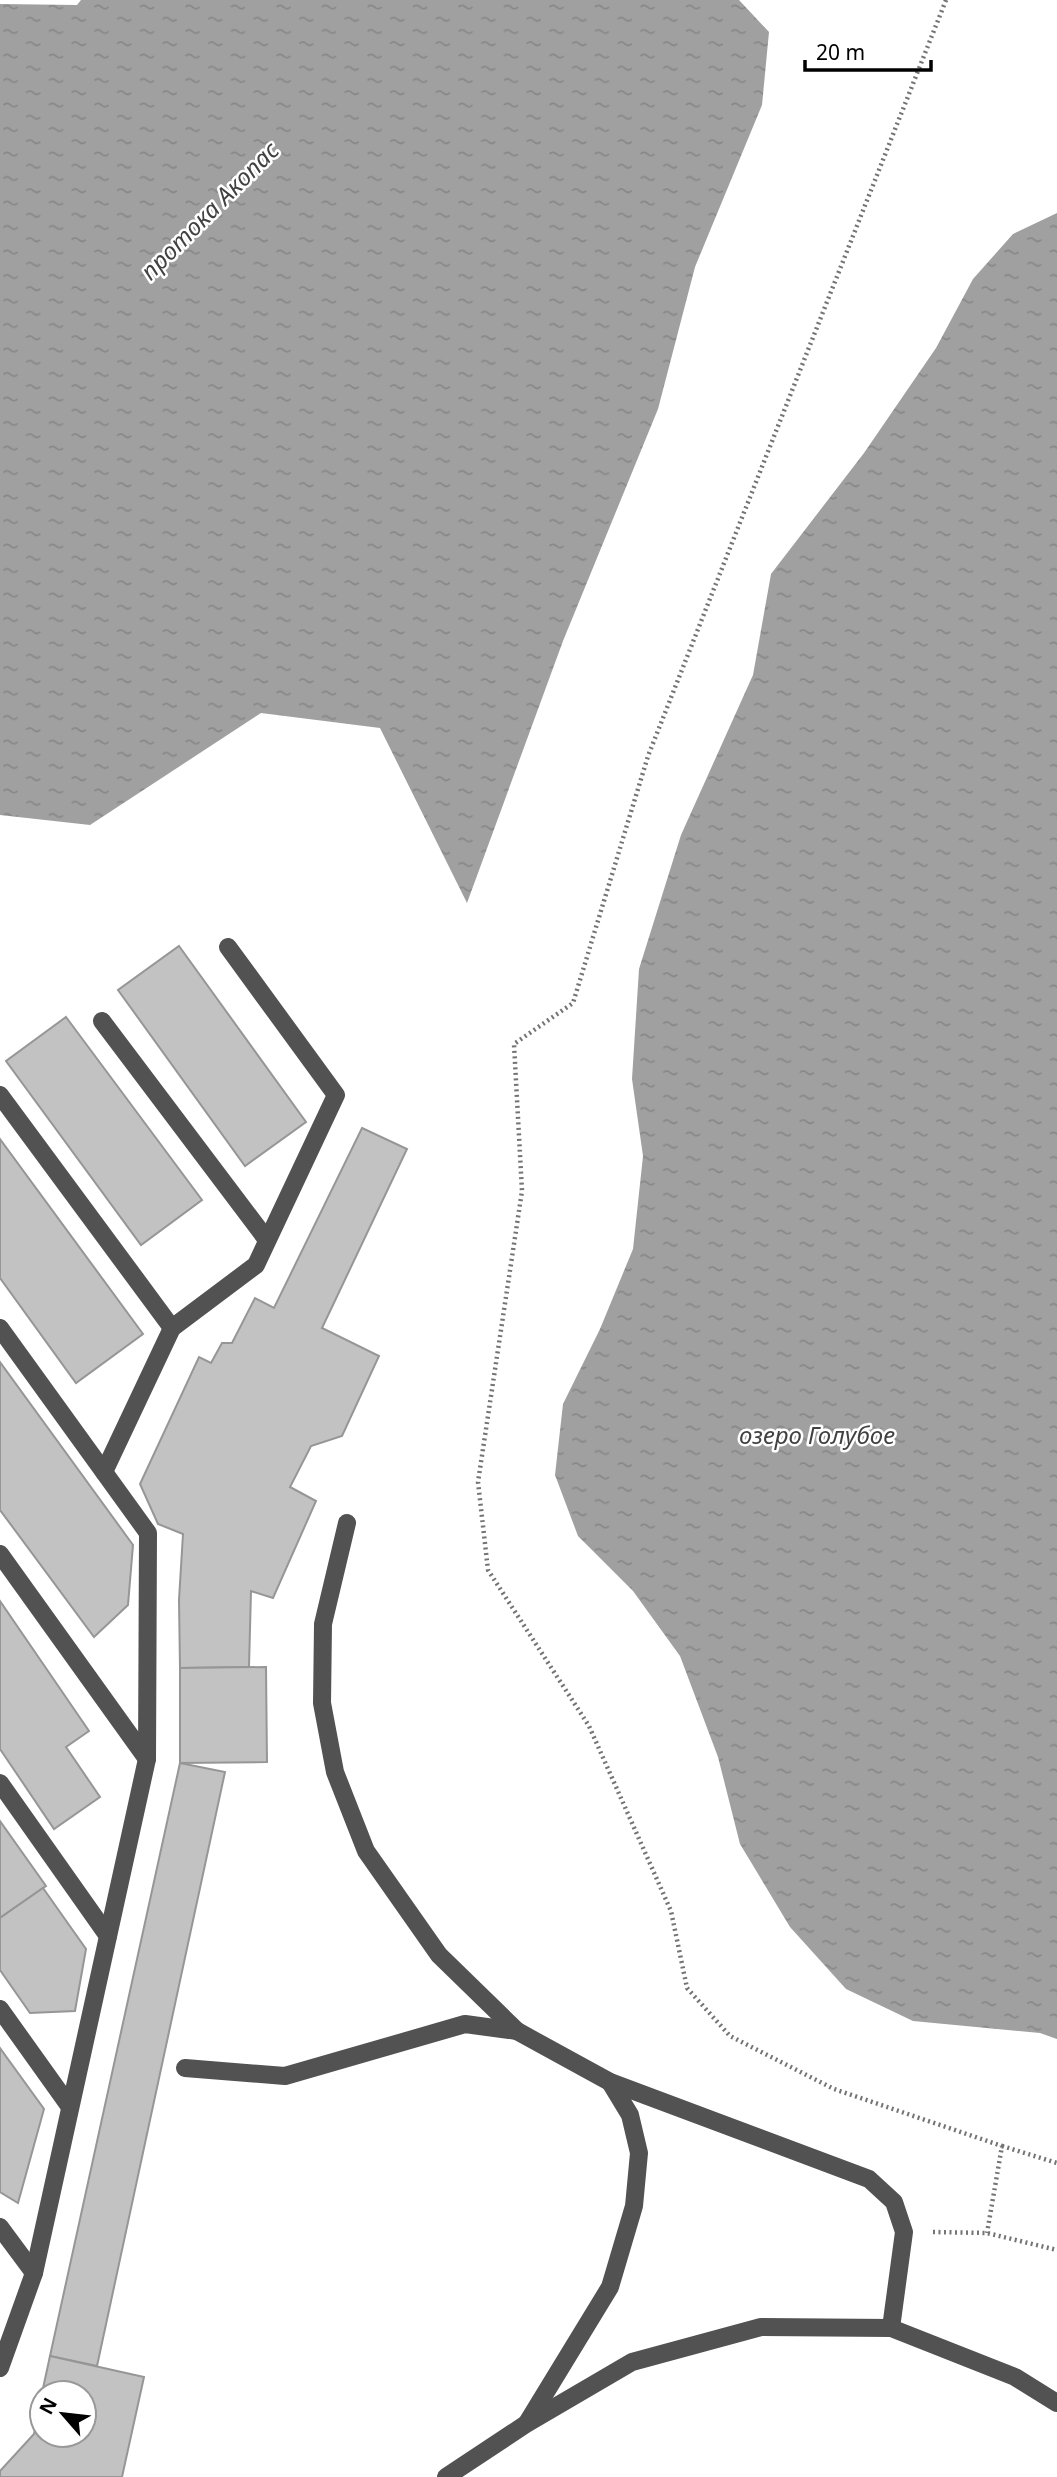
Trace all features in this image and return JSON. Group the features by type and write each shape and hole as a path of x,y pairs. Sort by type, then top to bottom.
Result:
{"street":[{"path":"104,1472 172,1328 256,1265 336,1095 228,947"},
{"path":"102,1021 267,1240"},
{"path":"0,1096 172,1328"},
{"path":"0,1328 148,1533 147,1759 34,2273 0,2368"},
{"path":"347,1523 323,1624 322,1703 335,1772 366,1850 439,1955 517,2031 610,2082 869,2179 894,2203 904,2232 891,2328"},
{"path":"0,1554 147,1759"},
{"path":"0,1783 108,1936"},
{"path":"0,2009 70,2107"},
{"path":"185,2068 285,2076 465,2024 517,2031"},
{"path":"526,2424 610,2287 634,2206 639,2153 630,2115 610,2082"},
{"path":"0,2227 34,2273"},
{"path":"446,2477 526,2424 632,2362 761,2327 891,2328 1015,2377 1057,2403"}],"path":[{"path":"946,0 648,755 573,1003 514,1044 522,1191 478,1482 488,1570 589,1726 671,1911 687,1988 730,2036 834,2089 1057,2163"},
{"path":"987,2233 1002,2146"},
{"path":"904,2232 987,2233 1057,2250"}],"water":[{"name":"протока Акопас","path":"81,0 739,0 769,32 762,105 695,267 658,409 563,641 467,903 380,728 261,713 90,825 0,815 0,4 77,5"},
{"name":"озеро Голубое","path":"1057,213 1057,2039 1040,2033 913,2021 846,1989 790,1927 740,1844 718,1757 680,1656 633,1591 578,1536 555,1475 563,1404 600,1329 633,1249 643,1156 632,1079 639,969 681,835 753,675 771,574 864,453 936,348 973,279 1013,234"}],"building":[{"path":"179,946 306,1122 245,1166 118,990"},
{"path":"66,1017 202,1200 141,1245 6,1061"},
{"path":"362,1128 407,1149 322,1328 379,1356 342,1436 311,1446 290,1487 316,1501 273,1598 251,1591 249,1667 180,1668 179,1600 183,1534 158,1524 140,1484 199,1357 211,1363 222,1343 232,1343 255,1298 274,1308"},
{"path":"0,1139 143,1334 76,1383 0,1278"},
{"path":"0,1362 133,1545 128,1605 94,1637 0,1510"},
{"path":"0,1601 89,1731 66,1747 100,1797 54,1829 0,1749"},
{"path":"266,1667 267,1762 180,1763 180,1668"},
{"path":"180,1763 225,1772 97,2366 50,2356"},
{"path":"0,1821 46,1886 0,1918"},
{"path":"43,1888 86,1949 75,2011 30,2013 0,1970 0,1918"},
{"path":"0,2048 44,2109 18,2203 0,2192"},
{"path":"50,2356 144,2377 122,2477 0,2477 0,2471 28,2441 28,2449 98,2449 98,2379 45,2379"}]}
